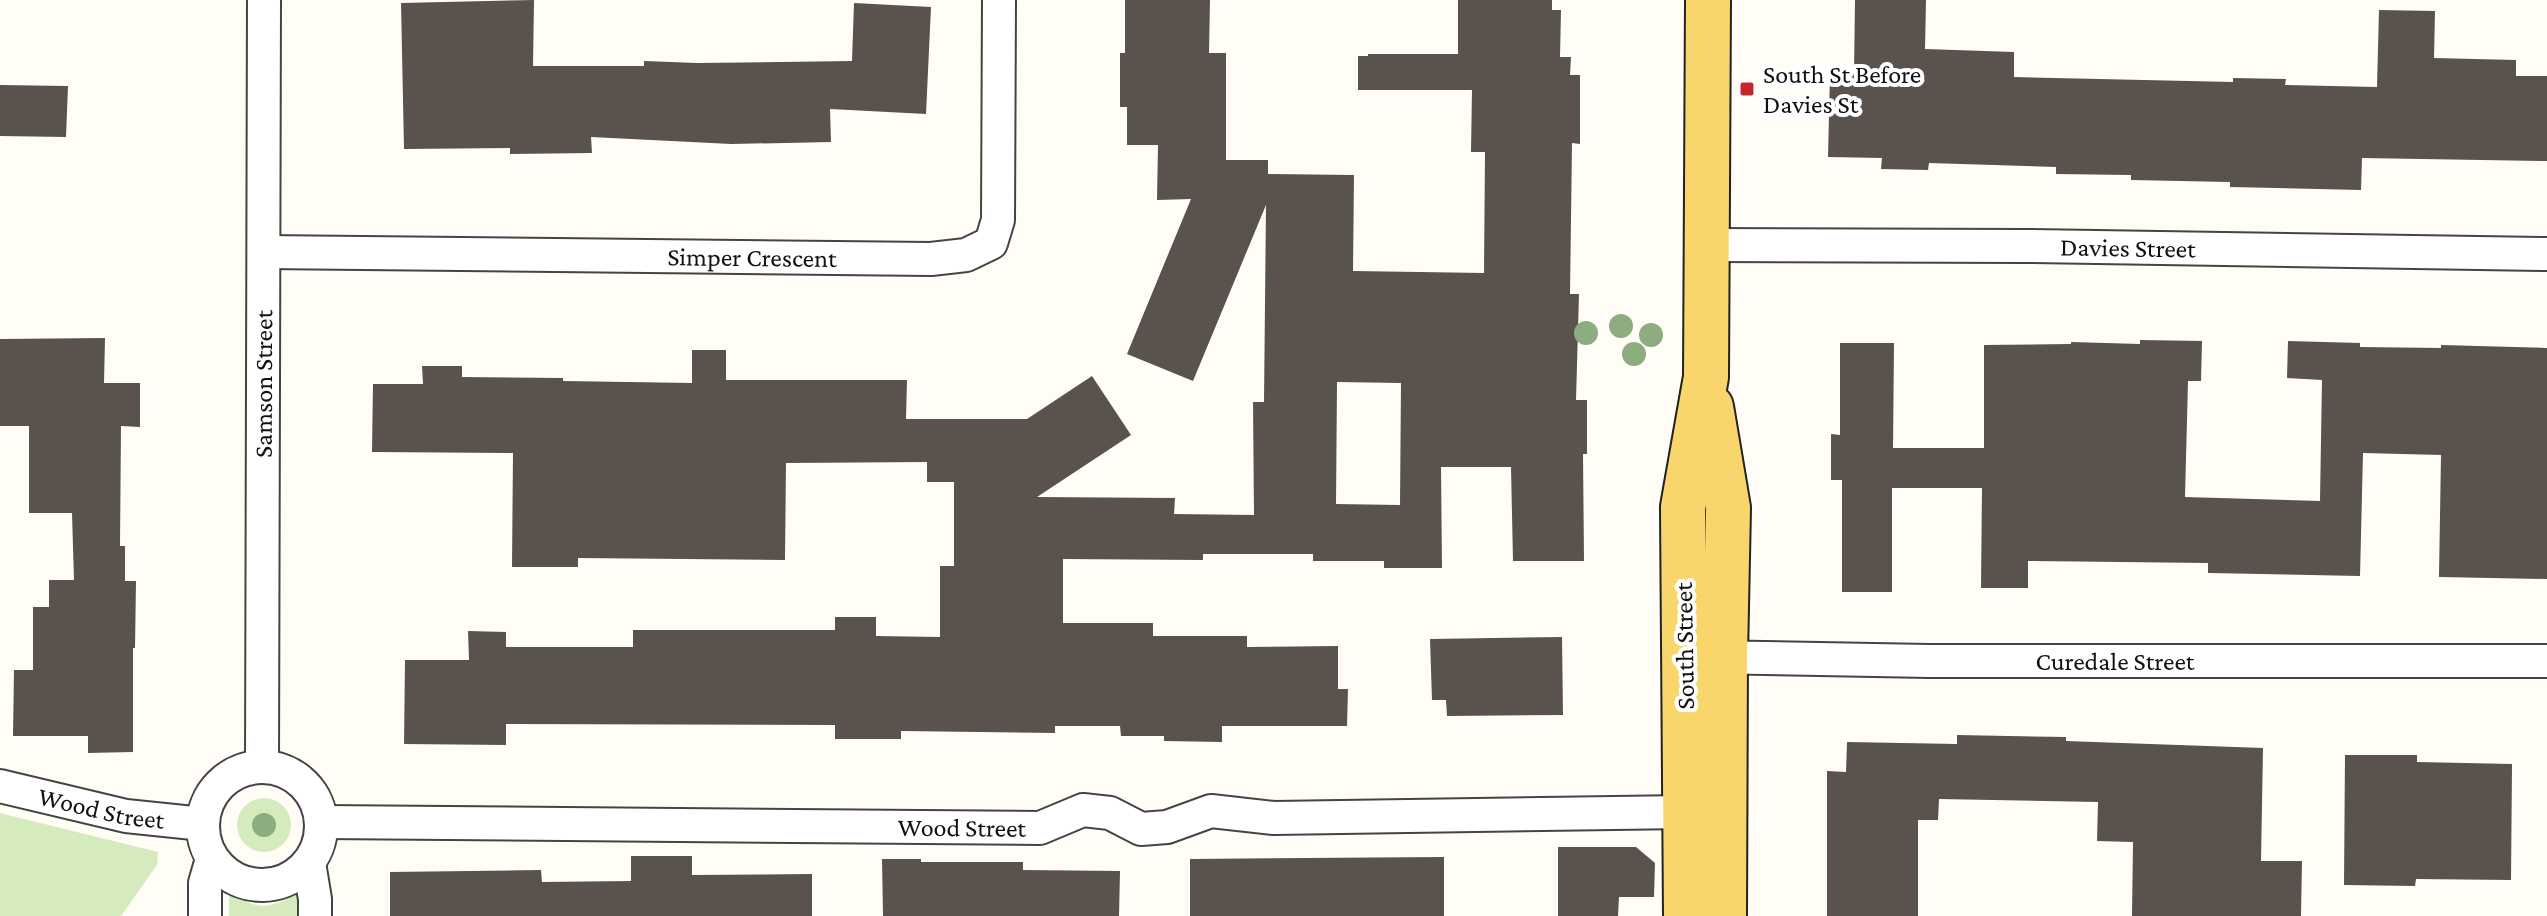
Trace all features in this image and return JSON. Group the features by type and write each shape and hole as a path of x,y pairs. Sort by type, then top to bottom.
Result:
{"main road":[{"name":"South Street","path":"1708,0 1706,377 1683,507 1704,657 1724,916"},
{"name":"South Street","path":"1686,916 1686,812 1704,657"}],"street":[{"name":"Samson Street","path":"262,766 264,0"},
{"name":"Simper Crescent","path":"264,252 916,259 966,255 991,243 998,220 999,0"},
{"name":"Davies Street","path":"1708,245 2026,246 2547,254"},
{"name":"Curedale Street","path":"1704,657 1929,661 2547,661"},
{"path":"262,766 284,770 303,782 316,800 322,822 321,836 309,863 293,877 271,885 249,884 228,875 212,859 205,842 203,824 206,806 215,790 228,777 244,769 262,766"},
{"name":"Wood Street","path":"0,786 126,816 203,824"},
{"name":"Wood Street","path":"322,822 1040,828 1083,810 1110,813 1141,829 1167,827 1211,811 1274,818 1686,812"},
{"path":"205,916 205,883 212,859"},
{"path":"309,863 315,916"}],"green space":[{"path":"264,798 283,806 291,825 283,844 264,852 245,844 237,825 245,806"},
{"path":"0,813 158,852 157,865 121,916 0,916"},
{"path":"229,894 264,906 299,894 298,916 229,916"}],"building":[{"path":"534,0 533,66 644,66 644,61 852,61 854,3 931,7 926,114 830,109 831,142 731,144 591,137 592,153 510,154 510,148 404,149 401,3"},
{"path":"1125,0 1210,0 1209,53 1226,53 1226,160 1268,160 1268,174 1354,175 1353,271 1484,273 1485,152 1471,152 1472,90 1358,90 1358,56 1458,54 1458,0 1552,0 1552,10 1561,10 1560,57 1571,57 1570,75 1580,75 1580,144 1572,143 1570,294 1579,294 1576,400 1587,400 1587,454 1583,454 1584,561 1513,561 1511,467 1441,467 1442,568 1384,568 1384,561 1313,561 1313,554 1203,554 1203,560 1063,559 1063,623 1153,623 1153,636 1247,636 1247,647 1338,646 1338,689 1348,689 1347,726 1222,726 1222,742 1164,741 1164,736 1121,736 1120,726 1055,726 1055,733 901,731 901,739 835,739 835,725 506,724 506,745 404,744 405,660 469,660 468,631 506,632 506,647 633,647 633,630 835,630 835,617 876,617 876,636 940,637 940,566 954,566 954,482 927,482 927,462 786,463 785,560 578,558 578,567 512,567 513,453 372,452 373,384 423,384 422,366 462,366 462,377 692,383 692,350 726,350 726,380 907,380 906,419 1027,419 1092,376 1131,435 1037,497 1175,498 1174,514 1254,515 1253,402 1264,402 1266,205 1193,381 1127,354 1191,199 1157,200 1158,145 1127,145 1127,107 1120,107 1120,53 1125,53","holes":["1337,382 1401,383 1400,505 1336,504"]},
{"path":"1855,0 1926,0 1925,49 2014,52 2014,77 2233,82 2233,78 2286,79 2285,85 2377,87 2379,10 2435,11 2434,58 2516,60 2516,76 2547,76 2547,161 2362,158 2361,190 2230,187 2230,182 2131,180 2131,175 2056,174 2056,167 1929,163 1928,170 1881,169 1882,158 1828,157 1830,74 1854,74"},
{"path":"0,85 68,86 66,137 0,136"},
{"path":"105,338 104,383 140,383 140,427 121,426 120,546 125,546 125,581 136,581 133,752 88,753 88,736 13,736 14,670 33,670 33,607 49,607 49,580 74,580 72,513 29,513 29,426 0,426 0,339"},
{"path":"2140,340 2202,341 2201,381 2188,381 2185,497 2320,501 2322,380 2287,378 2288,341 2360,343 2360,347 2441,348 2441,345 2547,348 2547,579 2439,577 2441,455 2363,453 2360,576 2208,573 2208,563 2028,561 2028,588 1981,588 1982,488 1892,488 1892,592 1842,592 1842,480 1831,480 1831,434 1840,435 1840,343 1894,343 1893,448 1984,448 1984,345 2071,342 2140,344"},
{"path":"1562,637 1563,715 1447,716 1446,700 1432,700 1430,639"},
{"path":"1957,735 2066,737 2066,741 2263,748 2261,861 2302,861 2301,916 2132,916 2133,842 2097,841 2098,802 1939,799 1938,820 1918,820 1918,916 1827,916 1827,771 1846,772 1847,742 1957,744"},
{"path":"2345,755 2417,755 2417,762 2512,764 2511,880 2416,879 2415,886 2344,885"},
{"path":"1558,847 1636,847 1655,863 1654,897 1619,897 1618,916 1558,916"},
{"path":"631,856 692,856 692,875 812,874 812,916 390,916 390,872 541,870 542,882 631,881"},
{"path":"1444,857 1444,916 1190,916 1190,859"},
{"path":"882,859 1023,862 1023,870 1120,871 1119,916 883,916"}],"place":[{"name":"South St Before Davies St","path":"1747,89"}]}
